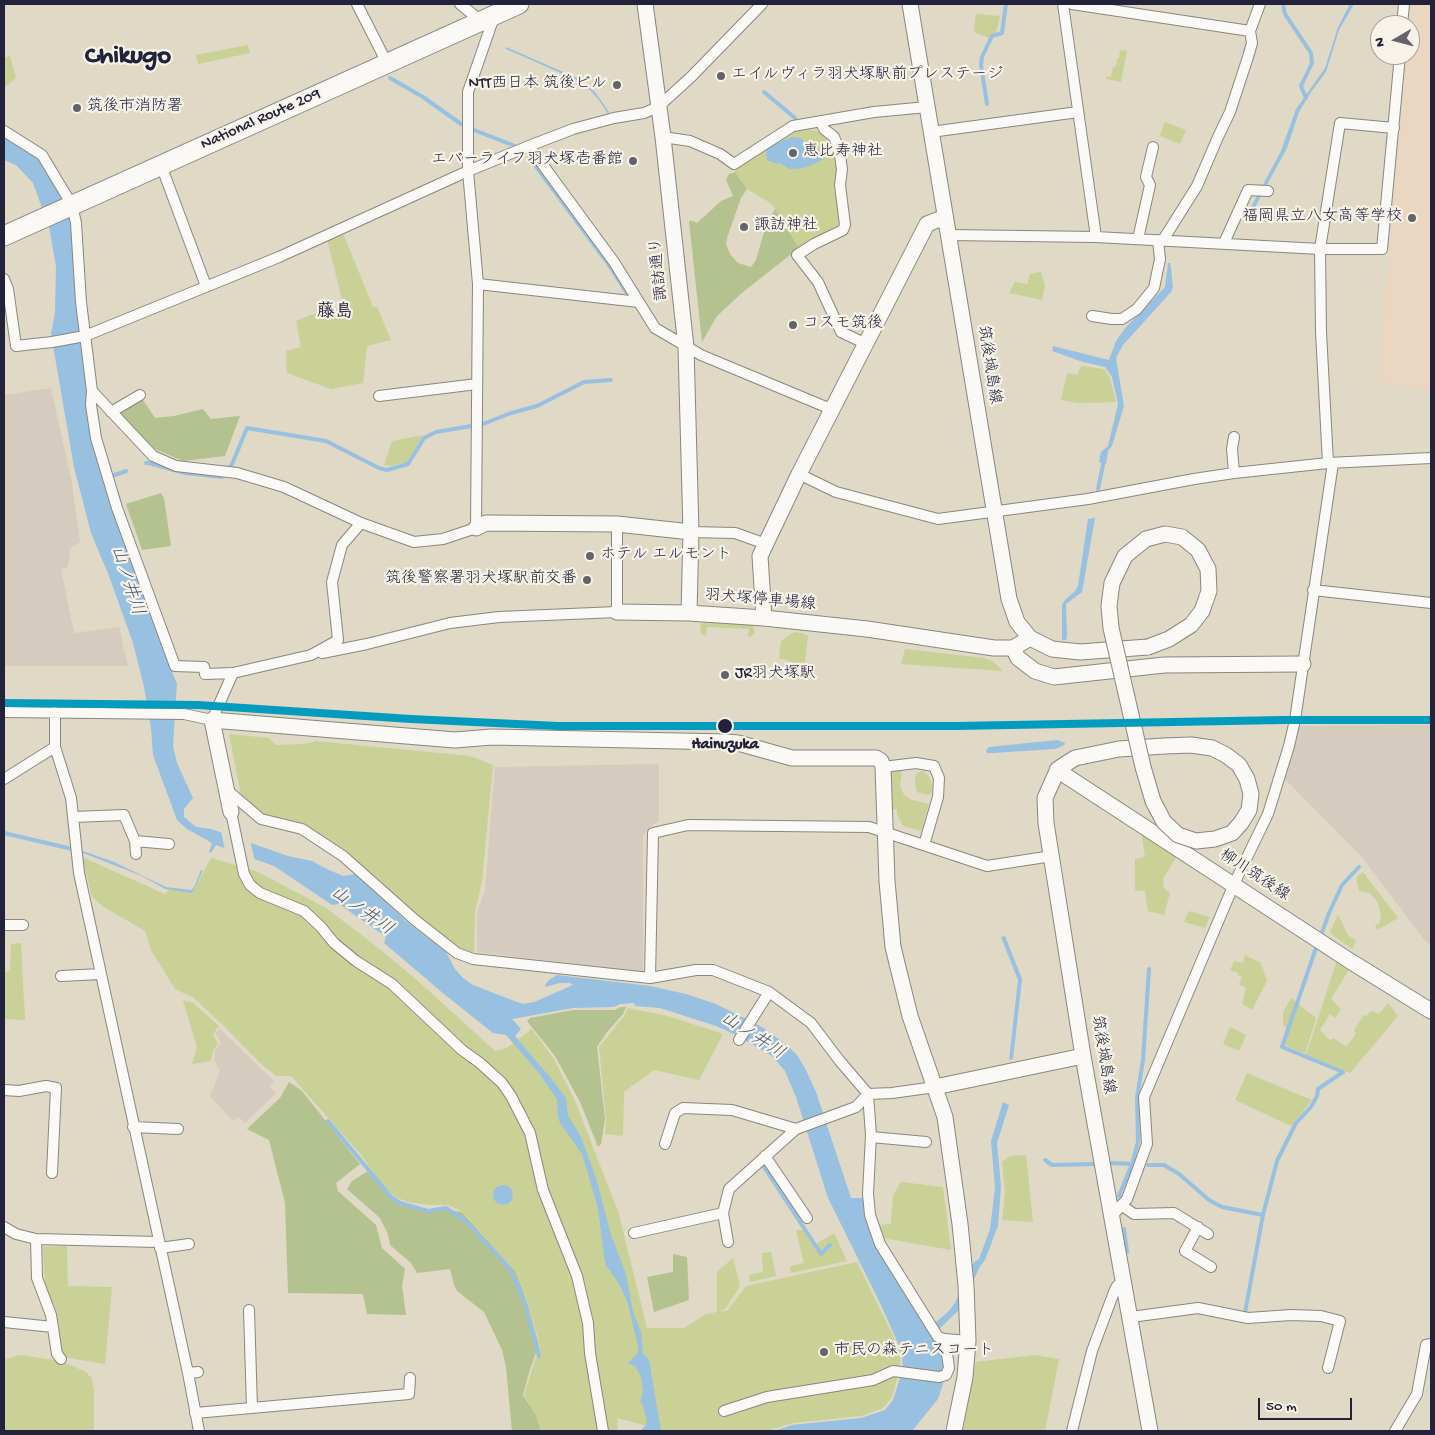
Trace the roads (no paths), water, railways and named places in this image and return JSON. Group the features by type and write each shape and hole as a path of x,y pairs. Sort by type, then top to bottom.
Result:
{"highway":[{"name":"National Route 209","path":"4,236 387,63 491,13 519,4"}],"main road":[{"name":"諏訪通り","path":"645,4 663,137 686,347 691,532"},
{"name":"筑後城島線","path":"910,4 1009,599 1017,622 1030,638 1052,649 1080,652 1148,646 1169,639 1191,624 1202,611 1209,591 1208,569 1198,550 1182,537 1164,534 1146,539 1125,556 1112,583 1109,606 1111,628 1143,768 1153,801 1164,822 1178,835 1196,841 1215,839 1232,833 1249,810 1251,794 1247,779 1240,765 1212,748 1191,745 1164,746 1100,752 1075,758 1058,770 1045,798 1046,823 1084,1056 1117,1211 1125,1281 1150,1431"},
{"path":"764,618 760,556 799,474 927,224 945,217"},
{"path":"476,528 486,523 617,524 691,532"},
{"name":"羽犬塚停車場線","path":"691,532 689,613 764,618 867,629 994,648 1013,648"},
{"path":"617,612 689,613"},
{"path":"1030,638 1013,648 1018,658 1035,671 1054,677 1164,665 1303,664"},
{"path":"231,812 212,720 455,740 492,737 726,742 738,743 792,758 876,758 881,761 888,907 893,947 910,1016 945,1117 963,1251 968,1341 965,1377 954,1431"},
{"name":"柳川筑後線","path":"1058,770 1431,1011"},
{"path":"935,1087 1084,1056"}],"street":[{"path":"357,4 387,63"},
{"path":"92,391 153,456 176,466 237,473 284,487 361,523 414,542 443,539 476,528 478,284 468,172 468,92 491,13 460,4"},
{"path":"4,279 8,289 16,346 84,337 279,256 468,172 573,128 614,118 644,114 658,107 691,77 762,4"},
{"path":"1063,4 1096,237"},
{"path":"1072,4 1250,31"},
{"path":"1092,316 1122,319 1137,310 1154,288 1160,259 1161,240 1197,186 1230,112 1252,43 1250,31 1260,4"},
{"path":"948,235 1096,237 1320,249 1382,249 1399,65"},
{"path":"663,137 690,141 720,154 734,164 793,126 874,112 927,107"},
{"path":"931,132 1078,112"},
{"path":"822,122 824,129 834,137 839,149 842,169 840,185 846,225 842,230 797,255 818,282 841,332 860,341"},
{"path":"1208,1234 1174,1213 1134,1214 1117,1211 1127,1199 1147,1144 1144,1097 1234,884 1271,806 1291,737 1331,463 1321,332 1320,249 1340,123 1394,128"},
{"path":"4,131 42,155 72,205 76,223 84,337 92,391 91,405 96,438 116,508 175,666 204,667 205,674 233,673 367,644 450,623 499,617 617,612 617,524"},
{"path":"528,146 614,262 655,328 686,347 826,407"},
{"path":"1138,239 1150,185 1146,177 1153,147"},
{"path":"161,165 206,286"},
{"path":"1224,243 1248,190 1263,191"},
{"path":"478,284 639,302"},
{"path":"379,396 477,384"},
{"path":"111,412 140,395"},
{"path":"1234,437 1232,449 1234,473"},
{"path":"799,474 836,492 938,519 1088,498 1234,473 1331,463 1431,458"},
{"path":"311,655 338,640 332,582 342,545 361,523"},
{"path":"691,532 735,533 766,544"},
{"path":"1313,590 1431,603"},
{"path":"4,712 184,714 212,720 233,673"},
{"path":"55,712 55,747 71,798 79,873 159,1245 193,1372 195,1413 199,1431"},
{"path":"4,779 55,747"},
{"path":"882,767 916,763 934,766 939,778 938,797 924,845"},
{"path":"227,790 261,818 302,829 343,856 415,920 457,953 473,959 650,978 696,970 713,970 769,992 811,1023 868,1094 871,1137 868,1194 870,1216 880,1244 938,1337 946,1340 968,1341"},
{"path":"231,812 244,874 250,886 260,893 304,911 334,943 356,961 392,984 462,1050 502,1083 511,1096 530,1133 543,1190 577,1276 588,1323 590,1354 603,1431"},
{"path":"73,817 124,816 134,841 136,854"},
{"path":"650,978 653,833 688,825 869,827 988,866 1052,856"},
{"path":"134,841 170,844"},
{"path":"4,925 23,925"},
{"path":"61,976 101,974"},
{"path":"739,1040 769,992"},
{"path":"4,1090 18,1092 46,1086 56,1088 52,1172"},
{"path":"728,1242 723,1213 729,1189 765,1156 800,1128 856,1107 868,1094 935,1087"},
{"path":"664,1144 675,1113 683,1108 732,1110 800,1128"},
{"path":"133,1127 178,1129"},
{"path":"871,1137 926,1142"},
{"path":"765,1156 806,1218"},
{"path":"634,1233 723,1213"},
{"path":"4,1227 16,1234 36,1238 159,1245 189,1244"},
{"path":"1198,1227 1185,1251 1211,1267"},
{"path":"36,1238 37,1278 52,1315 57,1354 61,1359"},
{"path":"1072,1431 1092,1351 1116,1286 1125,1281"},
{"path":"1131,1317 1198,1308 1248,1318 1321,1316 1340,1321 1328,1368"},
{"path":"249,1310 252,1408"},
{"path":"4,1322 53,1327"},
{"path":"724,1410 767,1397 873,1380 893,1371 939,1378 946,1375 949,1368 946,1340"},
{"path":"1395,1431 1417,1394 1426,1344 1431,1344"},
{"path":"195,1413 409,1394 410,1378"}],"water":[{"path":"1350,4 1354,4 1339,30 1326,72 1299,112 1287,148 1254,209 1251,207 1281,151 1296,109 1325,68 1338,27"},
{"path":"506,47 577,78 595,92 609,112 608,114 599,100 579,81 506,49"},
{"path":"792,137 801,138 809,148 821,152 822,160 807,167 790,169 779,163 767,160 766,151 768,148"},
{"name":"山ノ井川","path":"4,138 33,154 51,176 71,221 84,350 86,392 94,446 111,505 177,683 173,746 177,763 193,798 184,809 184,817 196,827 211,829 288,856 312,861 343,876 356,874 406,921 446,952 455,969 463,978 473,985 517,1002 523,1004 534,1002 573,985 570,983 559,983 546,987 545,985 549,980 557,975 650,986 686,994 716,1004 762,1027 788,1046 797,1055 806,1070 816,1092 851,1198 864,1198 865,1217 882,1254 930,1327 948,1312 955,1303 974,1262 979,1259 990,1229 995,1188 991,1141 1003,1102 1009,1105 997,1143 1001,1186 998,1226 985,1260 979,1268 962,1307 934,1334 942,1351 943,1384 938,1399 912,1431 774,1431 792,1425 861,1418 885,1410 893,1400 903,1369 902,1352 828,1198 796,1097 785,1071 772,1056 736,1035 716,1026 660,1008 635,1006 634,1003 620,1004 614,1007 573,1008 512,1019 521,1029 515,1036 566,1098 568,1116 580,1135 596,1178 611,1235 626,1274 633,1312 641,1332 643,1354 649,1360 661,1431 640,1431 646,1425 647,1420 642,1403 640,1402 643,1391 641,1377 636,1367 628,1363 638,1353 638,1346 628,1304 619,1284 606,1265 598,1208 582,1154 560,1123 557,1099 538,1072 506,1035 493,1033 384,943 386,937 339,904 332,905 274,866 216,845 211,853 209,852 212,843 187,829 177,820 153,755 151,728 144,687 133,643 91,533 74,467 51,334 55,312 56,266 49,227 33,183 16,165 4,160"},
{"path":"1168,263 1170,263 1173,287 1171,292 1123,345 1116,358 1124,406 1112,446 1108,451 1106,464 1099,462 1101,452 1108,446 1118,404 1112,377 1105,367 1083,362 1052,351 1053,346 1109,360 1116,341 1126,327 1165,287"},
{"path":"1095,518 1082,592 1066,604 1067,637 1066,640 1062,640 1062,605 1078,586 1088,519"},
{"path":"1057,740 1065,743 1063,746 1055,749 993,753 987,753 986,751 989,747"},
{"path":"83,851 114,862 166,887 191,890 194,888 201,870 203,870 194,890 191,893 165,889 142,876 83,853"},
{"path":"1005,936 1022,979 1013,1059 1009,1060 1018,980 1001,937"},
{"path":"503,1185 510,1188 513,1195 510,1202 503,1205 496,1202 493,1195 496,1188"}],"waterway":[{"path":"987,104 981,65 982,57 992,36 1002,33 1006,4"},
{"path":"1283,4 1285,14 1311,53 1312,63 1301,86 1306,98"},
{"path":"390,78 423,97 461,124"},
{"path":"764,92 795,118"},
{"path":"474,130 515,146"},
{"path":"529,157 609,265 626,292"},
{"path":"146,463 185,473 222,477 232,464 247,428 326,441 379,468 387,470 408,464 424,438 436,432 483,424 511,413 537,406 584,382 611,380"},
{"path":"1098,489 1104,460"},
{"path":"109,477 126,471"},
{"path":"4,833 72,849"},
{"path":"1320,938 1342,885 1359,867"},
{"path":"1245,1313 1263,1215 1277,1161 1296,1123 1311,1107 1317,1096 1318,1089 1343,1072 1282,1047 1317,945"},
{"path":"1119,1196 1132,1164 1138,1142 1137,1098 1143,1060 1149,969"},
{"path":"328,1121 391,1197 400,1203 428,1211 446,1208 467,1222 510,1269 525,1303 539,1356"},
{"path":"1045,1160 1052,1165 1096,1164"},
{"path":"1111,1163 1132,1164"},
{"path":"1148,1165 1164,1165 1179,1174 1209,1200 1222,1207 1263,1215"},
{"path":"764,1167 821,1254 830,1245"},
{"path":"1124,1229 1127,1252"}],"place":[{"name":"エイルヴィラ羽犬塚駅前プレステージ","path":"721,76"},
{"name":"NTT西日本 筑後ビル","path":"617,85"},
{"name":"筑後市消防署","path":"77,108"},
{"name":"恵比寿神社","path":"793,153"},
{"name":"エバーライフ羽犬塚壱番館","path":"633,161"},
{"name":"福岡県立八女高等学校","path":"1412,218"},
{"name":"諏訪神社","path":"744,227"},
{"name":"コスモ筑後","path":"793,325"},
{"name":"ホテル エルモント","path":"590,556"},
{"name":"筑後警察署羽犬塚駅前交番","path":"587,580"},
{"name":"JR羽犬塚駅","path":"725,675"},
{"name":"Hainuzuka","path":"725,726"},
{"name":"市民の森テニスコート","path":"824,1352"}],"district":[{"name":"Chikugo","path":"128,58"},
{"name":"藤島","path":"335,313"}]}
